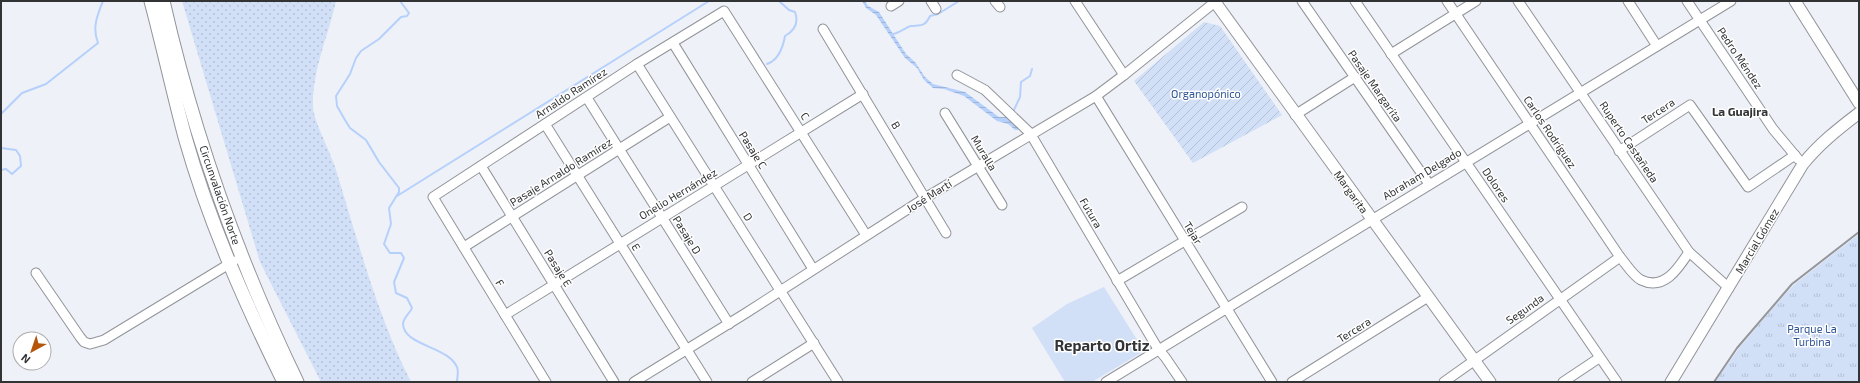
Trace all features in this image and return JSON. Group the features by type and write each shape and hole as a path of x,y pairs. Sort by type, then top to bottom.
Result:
{"highway":[{"name":"Circunvalación Norte","path":"151,1 186,138 229,263 284,382"},
{"name":"Circunvalación Norte","path":"163,1 173,44 200,138 241,258 270,327 297,382"}],"main road":[{"name":"Margarita","path":"1215,1 1295,114 1490,382"},
{"path":"1795,1 1859,103"},
{"name":"Marcial Gómez","path":"1671,382 1803,164 1815,149 1830,135 1859,114"}],"street":[{"path":"891,6 900,1"},
{"path":"1075,1 1124,75"},
{"name":"José Martí","path":"634,382 729,324 866,235 1030,133 1096,96 1215,1"},
{"name":"Pasaje Margarita","path":"1302,1 1429,184"},
{"name":"Dolores","path":"1354,1 1617,382"},
{"name":"Carlos Rodríguez","path":"1447,1 1620,257 1635,276 1641,280 1658,283 1675,273 1689,252"},
{"path":"1391,54 1476,1"},
{"name":"Ruperto Castañeda","path":"1518,1 1689,252 1729,288"},
{"path":"1628,1 1657,46"},
{"name":"Pedro Méndez","path":"1687,1 1773,129 1803,164"},
{"name":"Abraham Delgado","path":"1111,381 1158,349 1731,1"},
{"name":"Arnaldo Ramírez","path":"433,198 637,64 724,11"},
{"name":"C","path":"724,11 866,235"},
{"name":"B","path":"823,29 946,234"},
{"name":"Pasaje C","path":"673,43 813,269"},
{"name":"D","path":"637,64 838,382"},
{"name":"Futura","path":"957,75 985,90 1030,133 1158,349 1182,382"},
{"path":"1295,114 1355,77"},
{"name":"Onelio Hernández","path":"505,315 863,94"},
{"name":"Tejar","path":"1096,96 1272,382"},
{"name":"Pasaje D","path":"587,98 729,324"},
{"name":"Tercera","path":"1619,150 1690,105 1748,187 1795,155"},
{"name":"Muralla","path":"945,113 1002,205"},
{"name":"Pasaje Arnaldo Ramírez","path":"464,247 670,117"},
{"name":"E","path":"545,124 707,382"},
{"name":"Pasaje E","path":"481,166 614,382"},
{"name":"F","path":"433,198 546,382"},
{"path":"1117,281 1242,207"},
{"name":"Segunda","path":"1444,382 1620,257"},
{"path":"36,273 80,337 84,342 90,344 113,334 229,263 241,258"},
{"name":"Tercera","path":"1292,382 1428,297"},
{"path":"752,382 814,343"},
{"path":"1563,382 1599,358"}],"green space":[{"path":"182,1 336,1 315,80 313,93 314,113 334,164 360,251 378,304 399,357 411,382 321,382 260,262"},
{"name":"Organopónico","path":"1204,22 1220,26 1282,115 1193,163 1134,81"},
{"name":"Parque La Turbina","path":"1859,234 1859,382 1715,382 1740,347 1782,297 1796,283"},
{"path":"1104,287 1144,351 1092,382 1065,382 1032,328 1067,304"}],"water":[{"path":"862,1 865,1 868,6 879,12 906,54 915,62 925,77 933,84 965,92 999,117 1006,117 1018,126 1018,130 1015,130 1008,124 997,121 964,96 944,89 933,88 924,80 917,68 905,58 876,15 866,8"}],"waterway":[{"path":"1,114 22,93 46,84 98,43 95,27 103,1"},
{"path":"400,1 409,13 407,16 401,17 379,39 361,51 356,58 350,74 336,96 337,106 350,128 366,140 379,162 399,188 399,192 389,208 391,224 384,244 390,253 401,253 404,258 394,282 396,293 407,298 412,308 403,322 405,331 418,342 436,350 452,360 458,369 457,382"},
{"path":"397,196 709,1"},
{"path":"767,64 775,59 782,49 785,36 791,32 796,23 795,12 789,10 779,1"},
{"path":"893,34 911,26 924,24 930,16 938,14 959,1"},
{"path":"1013,112 1020,97 1021,82 1030,76 1032,69"},
{"path":"1,148 16,150 20,156 21,166 12,174 6,169 1,170"}],"railway":[{"path":"1714,382 1737,348 1792,284 1859,232"}],"district":[{"name":"La Guajira","path":"1740,112"},
{"name":"Reparto Ortiz","path":"1102,346"}]}
